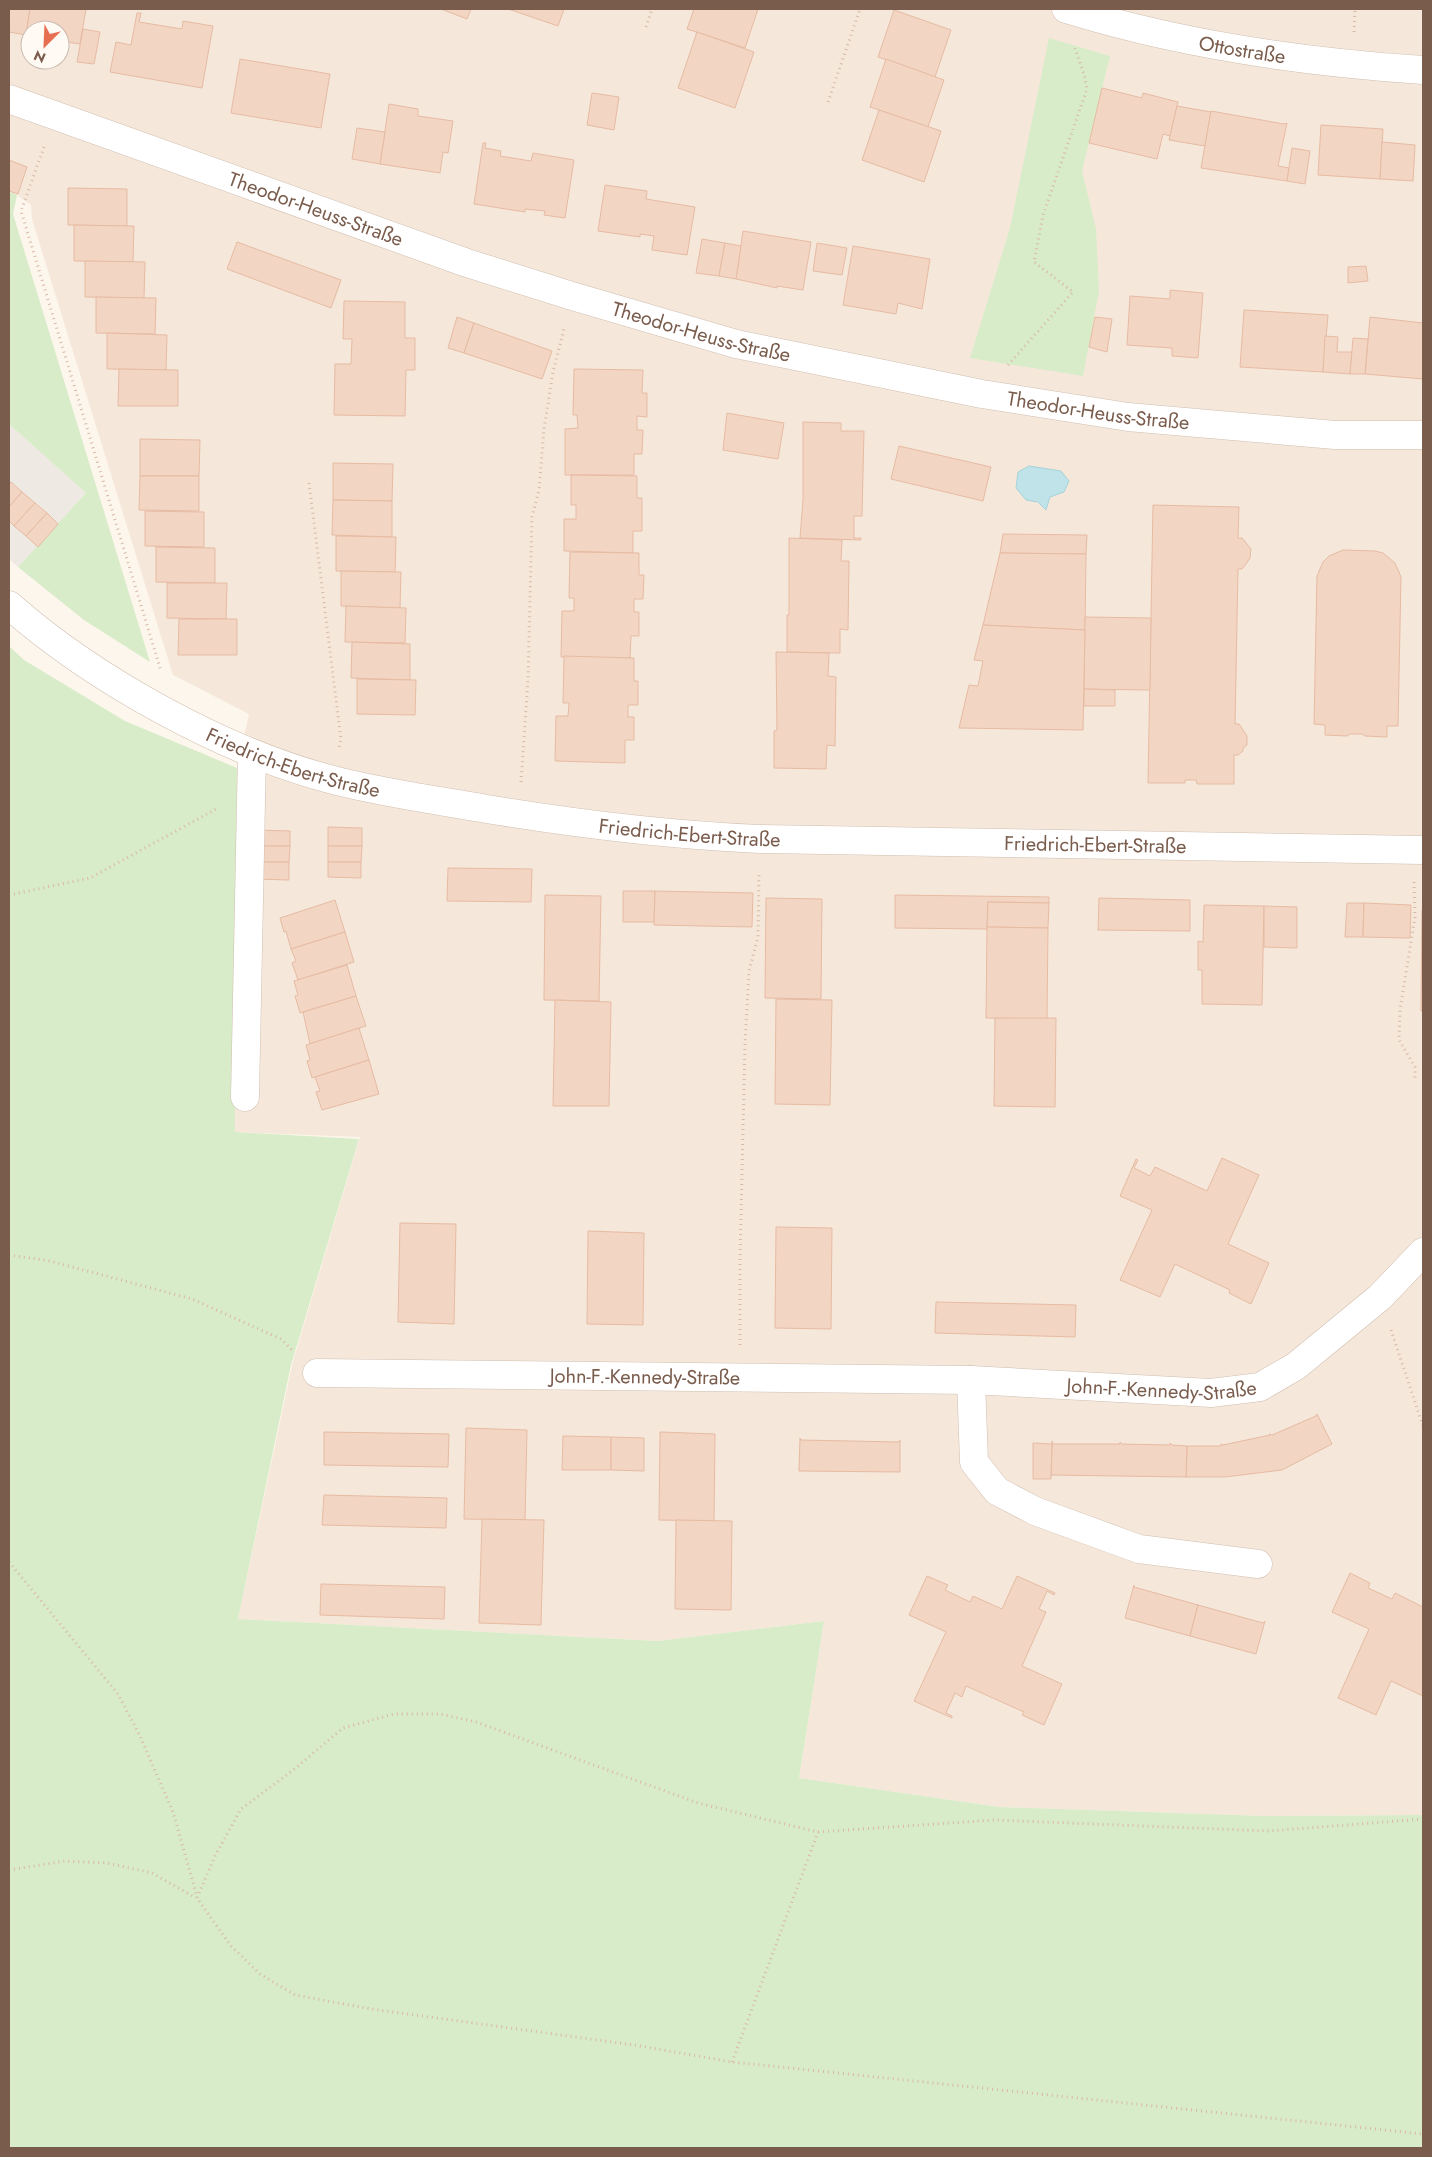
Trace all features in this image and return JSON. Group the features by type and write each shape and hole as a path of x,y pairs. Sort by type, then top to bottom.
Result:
{"street":[{"name":"Ottostraße","path":"1066,9 1121,26 1204,44 1351,65 1423,70"},
{"name":"Theodor-Heuss-Straße","path":"9,99 458,259 572,296 736,344 982,394 1128,417 1335,435 1423,435"},
{"name":"Friedrich-Ebert-Straße","path":"9,605 66,650 123,687 175,716 252,753 332,780 367,788 518,814 688,836 760,839 1423,850"},
{"path":"245,1097 252,753"},
{"name":"John-F.-Kennedy-Straße","path":"317,1373 971,1380 1211,1393 1260,1387 1296,1366 1380,1297 1423,1252"},
{"path":"971,1380 974,1462 997,1490 1035,1511 1139,1549 1258,1564"}],"path":[{"path":"646,27 652,9"},
{"path":"828,102 860,9"},
{"path":"982,394 1073,292 1034,262 1042,215 1087,89 1084,74 1071,37"},
{"path":"55,116 21,211 175,716"},
{"path":"518,814 525,740 531,612 532,517 539,490 544,429 553,372 572,296"},
{"path":"309,483 341,739 332,780"},
{"path":"9,895 90,878 116,862 200,818 252,787"},
{"path":"740,1378 740,1260 745,1044 749,971 758,937 760,839"},
{"path":"1414,890 1415,916 1400,1010 1399,1040 1415,1067 1415,1079"},
{"path":"9,1255 50,1261 192,1299 281,1339 317,1373"},
{"path":"1380,1297 1423,1426"},
{"path":"9,1562 118,1694 140,1736 173,1812 197,1898 231,1946 260,1974 295,1996 371,2009 634,2045 732,2062 1423,2134"},
{"path":"197,1898 214,1856 242,1809 292,1771 343,1728 394,1714 440,1714 476,1722 698,1804 818,1832 994,1820 1269,1831 1423,1820"},
{"path":"732,2062 818,1832"},
{"path":"9,1870 65,1862 107,1863 152,1874 197,1898"}],"shaded area":[{"path":"9,9 1423,9 1423,1815 1265,1816 999,1807 799,1778 824,1621 658,1641 238,1619 293,1361 360,1137 235,1132 237,768 249,714 173,675 32,219 31,205 9,192"},
{"path":"9,424 86,493 18,567 9,559"}],"green space":[{"path":"1049,38 1110,56 1082,171 1096,229 1099,291 1083,376 970,358 1010,228"},
{"path":"9,192 17,195 13,214 150,662 84,620 18,567 86,493 9,424"},
{"path":"9,646 24,660 125,721 237,768 235,1132 359,1139 291,1365 238,1619 658,1641 824,1621 799,1778 999,1807 1265,1816 1423,1815 1423,2148 9,2148"}],"water":[{"path":"1029,466 1061,471 1069,481 1064,492 1050,497 1046,510 1038,502 1026,500 1016,488 1018,472"}],"building":[{"path":"9,9 30,9 28,20 20,20 20,34 9,32"},
{"path":"30,9 86,9 80,44 70,42 70,20 28,20"},
{"path":"441,9 471,9 467,19"},
{"path":"508,9 564,9 558,26"},
{"path":"694,9 758,9 745,48 687,29"},
{"path":"894,10 951,30 935,77 878,57"},
{"path":"137,13 141,13 139,22 182,29 183,21 213,26 202,88 110,72 116,42 131,45"},
{"path":"83,29 100,32 94,64 77,62"},
{"path":"697,32 754,52 735,108 678,88"},
{"path":"240,59 330,74 321,128 231,113"},
{"path":"886,59 944,80 928,127 870,107"},
{"path":"1102,88 1142,98 1143,93 1178,102 1170,136 1163,134 1157,159 1089,143"},
{"path":"592,93 619,97 614,130 587,125"},
{"path":"389,104 418,109 418,116 453,121 448,153 443,152 440,173 380,164"},
{"path":"1177,106 1211,112 1205,146 1169,140"},
{"path":"879,110 941,131 924,182 862,160"},
{"path":"1211,111 1287,123 1278,166 1289,168 1287,181 1201,168"},
{"path":"1321,125 1383,129 1380,179 1318,175"},
{"path":"357,128 385,132 380,164 352,159"},
{"path":"1382,142 1415,145 1413,181 1380,179"},
{"path":"483,143 486,143 485,148 501,151 500,156 531,161 533,153 574,160 565,218 544,215 545,211 525,209 525,212 474,204"},
{"path":"1292,148 1310,151 1305,184 1287,181"},
{"path":"9,160 27,167 18,194 9,191"},
{"path":"605,185 647,191 646,199 695,207 687,255 652,250 654,236 640,234 640,237 598,231"},
{"path":"68,188 127,189 127,226 68,225"},
{"path":"74,225 134,226 133,262 74,261"},
{"path":"743,231 811,242 803,290 777,286 777,288 736,279"},
{"path":"702,239 725,243 719,276 696,273"},
{"path":"237,242 341,280 331,308 227,269"},
{"path":"725,243 741,246 736,279 719,276"},
{"path":"817,243 847,248 842,275 813,271"},
{"path":"853,246 930,259 922,309 898,303 896,314 843,305"},
{"path":"85,261 145,262 144,298 85,297"},
{"path":"1366,266 1368,281 1348,283 1348,267"},
{"path":"1170,290 1203,293 1198,358 1172,356 1172,348 1127,345 1130,296 1170,299"},
{"path":"96,297 156,298 155,334 96,333"},
{"path":"344,301 405,302 405,338 415,338 415,370 406,370 405,416 334,415 335,364 351,364 352,339 343,339"},
{"path":"1244,310 1328,315 1323,372 1240,367"},
{"path":"457,317 474,323 464,353 448,348"},
{"path":"1095,317 1112,319 1107,352 1089,347"},
{"path":"1370,317 1423,323 1423,379 1365,374"},
{"path":"474,323 552,351 542,379 464,353"},
{"path":"107,333 167,335 166,370 107,369"},
{"path":"1325,336 1338,337 1337,352 1352,352 1350,374 1323,372"},
{"path":"1353,338 1368,339 1365,374 1350,374"},
{"path":"119,369 178,370 178,406 118,406"},
{"path":"574,369 643,370 642,393 647,393 647,417 637,416 637,430 643,430 642,454 634,454 634,475 565,475 565,429 578,428 577,415 573,415"},
{"path":"727,413 784,423 778,459 723,450"},
{"path":"803,422 841,423 841,431 864,431 862,516 854,516 854,538 861,538 861,540 800,538 803,500"},
{"path":"140,439 200,440 199,476 140,476"},
{"path":"899,446 991,467 983,501 891,479"},
{"path":"333,463 393,464 392,501 333,500"},
{"path":"571,475 637,476 637,498 642,498 642,531 633,531 633,553 564,551 564,519 576,519 576,505 571,505"},
{"path":"140,476 199,476 199,511 139,510"},
{"path":"11,482 22,492 9,507 9,485"},
{"path":"22,492 35,503 14,526 9,521 9,507"},
{"path":"333,500 392,501 392,537 332,535"},
{"path":"35,503 47,513 26,536 14,526"},
{"path":"1153,505 1239,507 1238,538 1242,538 1251,549 1250,558 1242,569 1238,569 1235,724 1239,724 1247,736 1247,745 1238,755 1234,755 1234,784 1197,784 1196,780 1185,780 1185,783 1148,783"},
{"path":"145,511 204,512 204,547 145,546"},
{"path":"47,513 58,524 38,547 26,536"},
{"path":"1003,534 1087,535 1086,554 1000,553"},
{"path":"336,536 396,537 395,572 336,571"},
{"path":"789,538 842,540 841,561 849,561 848,630 840,629 840,653 787,652"},
{"path":"156,547 215,548 215,583 156,582"},
{"path":"1343,550 1383,553 1395,563 1401,577 1398,726 1387,726 1387,737 1365,736 1362,734 1350,734 1347,736 1325,735 1325,725 1314,724 1317,576 1323,562 1329,556"},
{"path":"570,552 639,553 639,575 644,575 643,599 634,599 634,612 639,612 639,636 631,636 630,658 561,657 562,611 574,611 574,598 569,598"},
{"path":"1000,553 1086,554 1085,630 983,625"},
{"path":"341,571 401,572 400,608 341,606"},
{"path":"167,583 227,583 226,619 167,618"},
{"path":"346,606 406,608 405,643 345,642"},
{"path":"1085,617 1151,618 1150,690 1084,689"},
{"path":"179,619 237,619 237,655 178,655"},
{"path":"983,625 1085,630 1083,730 959,728 969,685 978,686 983,661 974,660"},
{"path":"352,642 410,644 410,680 351,678"},
{"path":"776,652 829,653 828,676 836,677 835,746 827,745 826,769 774,768 774,731 777,730"},
{"path":"564,656 634,658 634,681 638,681 638,705 628,705 628,717 634,717 634,740 625,740 625,763 555,761 556,716 568,716 569,703 563,703"},
{"path":"357,679 416,680 415,715 357,714"},
{"path":"1084,689 1115,690 1115,706 1084,706"},
{"path":"328,827 362,828 362,846 328,846"},
{"path":"256,830 290,831 290,846 256,846"},
{"path":"256,846 290,846 289,862 256,862"},
{"path":"328,846 362,846 361,862 328,862"},
{"path":"256,862 289,862 289,880 256,879"},
{"path":"328,862 361,862 361,878 328,877"},
{"path":"448,868 532,869 531,902 447,901"},
{"path":"623,891 655,891 654,922 623,922"},
{"path":"655,891 753,893 752,927 654,925"},
{"path":"545,895 601,896 599,1001 544,1000"},
{"path":"895,895 1049,897 1049,903 988,902 987,929 895,928"},
{"path":"766,898 822,899 821,999 765,998"},
{"path":"1099,898 1190,900 1190,931 1098,930"},
{"path":"335,900 345,932 291,949 280,918"},
{"path":"988,902 1049,903 1048,928 987,927"},
{"path":"1347,903 1364,903 1363,937 1345,937"},
{"path":"1364,903 1411,905 1410,938 1363,937"},
{"path":"1204,905 1264,906 1262,1005 1202,1004 1202,970 1198,970 1198,941 1203,942"},
{"path":"1264,906 1297,907 1297,948 1264,947"},
{"path":"1422,910 1423,1011 1421,1011"},
{"path":"987,927 1048,928 1047,1019 986,1018"},
{"path":"345,932 354,962 298,980 292,963 296,961 291,949"},
{"path":"347,965 356,996 300,1013 295,996 298,995 294,981"},
{"path":"356,996 366,1026 310,1044 303,1012"},
{"path":"776,999 832,1000 830,1105 775,1104"},
{"path":"555,1000 611,1002 609,1106 553,1106"},
{"path":"995,1018 1056,1018 1055,1107 994,1106"},
{"path":"359,1028 369,1060 312,1078 307,1061 310,1060 306,1045"},
{"path":"369,1060 379,1094 322,1110 316,1092 320,1091 315,1077"},
{"path":"1222,1158 1259,1175 1228,1244 1269,1263 1251,1304 1229,1293 1230,1290 1175,1264 1160,1297 1120,1280 1152,1210 1120,1196 1136,1159 1138,1160 1134,1168 1150,1176 1155,1167 1207,1191"},
{"path":"400,1223 456,1224 454,1324 398,1322"},
{"path":"776,1227 832,1228 831,1329 775,1328"},
{"path":"588,1231 644,1233 643,1325 587,1324"},
{"path":"936,1302 1076,1305 1075,1337 935,1333"},
{"path":"1317,1414 1332,1444 1282,1470 1225,1477 1186,1477 1187,1446 1221,1446 1221,1444 1269,1434 1272,1435"},
{"path":"466,1428 527,1430 525,1520 464,1519"},
{"path":"324,1432 449,1434 448,1467 324,1465"},
{"path":"660,1432 715,1434 714,1521 659,1520"},
{"path":"563,1436 611,1437 611,1470 562,1470"},
{"path":"611,1437 644,1438 644,1471 611,1470"},
{"path":"800,1438 801,1440 899,1442 900,1440 900,1472 799,1471"},
{"path":"1052,1441 1053,1444 1120,1444 1120,1442 1122,1444 1170,1445 1170,1443 1172,1445 1187,1446 1186,1477 1051,1475"},
{"path":"1033,1443 1052,1444 1051,1479 1033,1479"},
{"path":"324,1495 447,1498 446,1528 322,1525"},
{"path":"482,1519 544,1520 541,1625 479,1623"},
{"path":"676,1520 732,1521 731,1610 675,1609"},
{"path":"1350,1573 1370,1583 1368,1588 1392,1599 1395,1593 1423,1607 1423,1696 1391,1681 1376,1715 1338,1698 1369,1629 1332,1612"},
{"path":"927,1576 948,1585 945,1590 970,1602 973,1596 1002,1609 1017,1576 1055,1593 1054,1595 1047,1591 1039,1609 1046,1612 1022,1666 1062,1684 1044,1725 1022,1715 1024,1712 966,1686 962,1697 955,1693 946,1713 952,1716 952,1718 914,1701 946,1632 909,1615"},
{"path":"321,1584 445,1587 444,1619 320,1615"},
{"path":"1134,1585 1134,1587 1198,1605 1190,1636 1125,1618"},
{"path":"1198,1605 1263,1623 1265,1621 1256,1654 1190,1636"}]}
